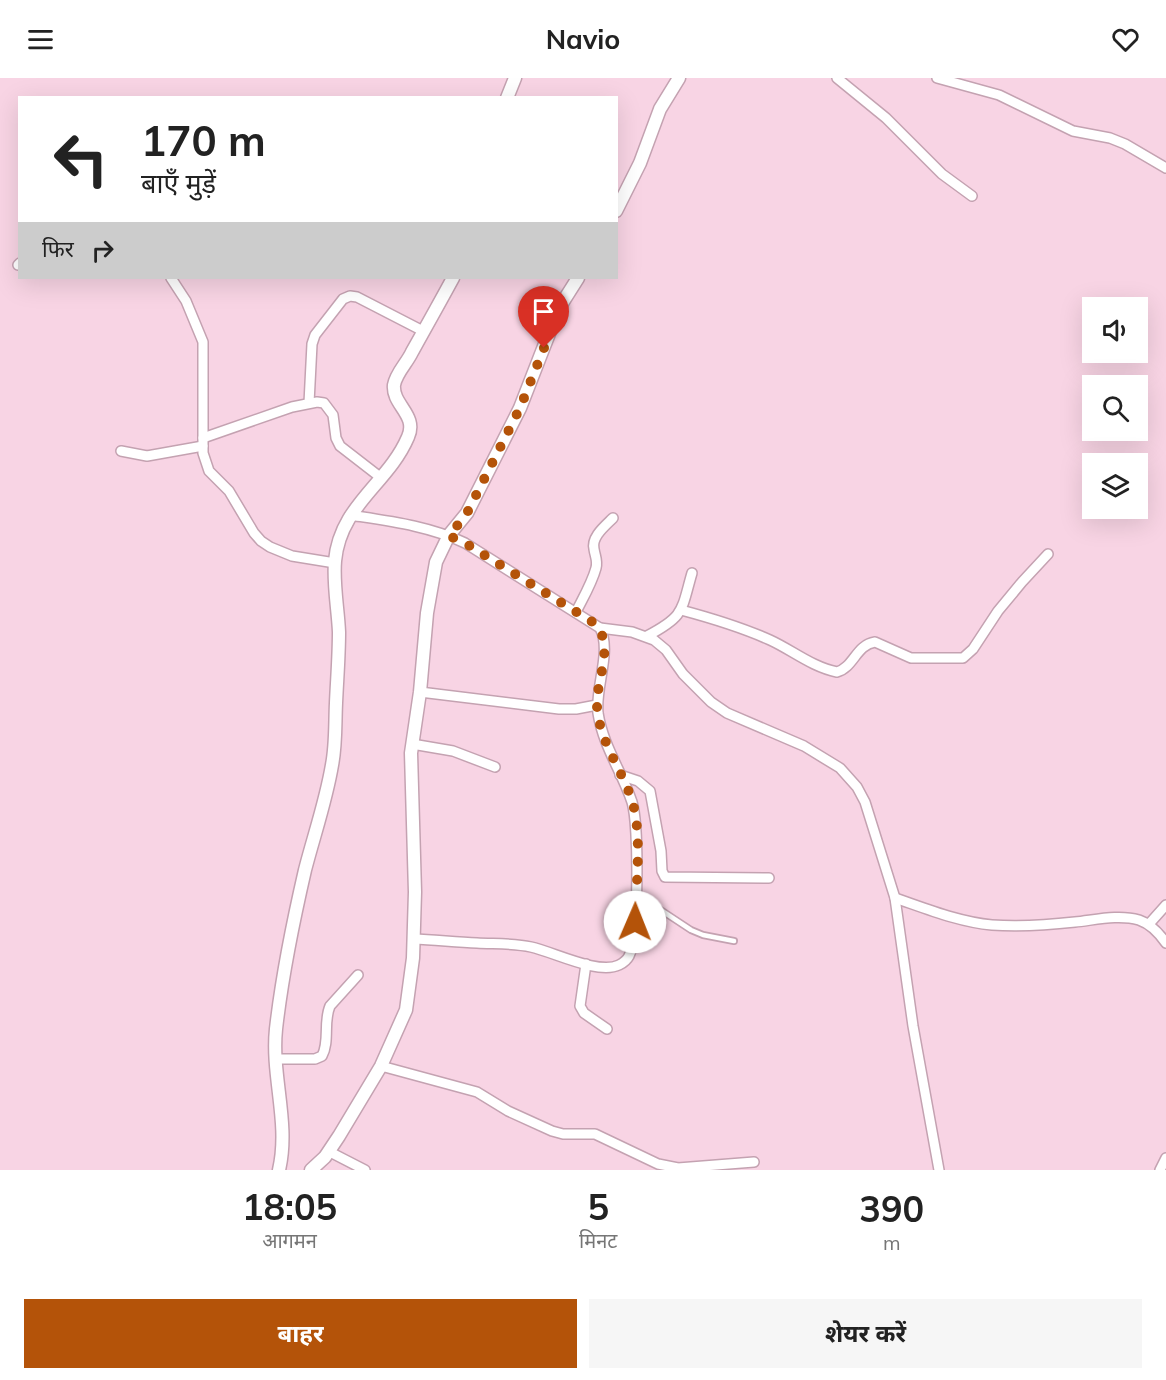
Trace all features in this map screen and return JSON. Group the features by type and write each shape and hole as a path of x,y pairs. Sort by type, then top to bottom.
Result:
{"street":[{"path":"508,96 515,78"},
{"path":"618,207 640,163 660,109 679,78"},
{"path":"837,78 886,118 942,174 972,196"},
{"path":"937,78 999,95 1073,131 1110,138 1166,168"},
{"path":"172,279 186,301 203,342 203,442 205,463 209,471 233,497 261,541 292,556 335,563"},
{"path":"279,1170 284,1136 275,1059 276,1028 292,928 306,869 326,802 333,762 339,633 335,563 340,535 350,515 400,452 411,430 411,422 393,388 395,379 411,355 452,279"},
{"path":"311,1170 328,1151 381,1065 406,1010 414,939 415,851 411,780 412,744 436,562 449,536 467,513 515,418 559,308 577,279"},
{"path":"309,403 312,344 315,335 343,299 350,296 357,297 423,331"},
{"path":"121,451 147,456 203,442 317,402 324,403 333,415 336,438 340,446 380,477"},
{"path":"350,515 401,523 449,536 465,543 600,628 647,636 666,650 699,692 719,708 804,746 840,768 851,778 865,802 896,898 913,1026 939,1170"},
{"path":"576,612 596,570 594,542 601,530 613,518"},
{"path":"681,610 748,631 837,672 846,667 859,650 875,642 911,658 958,659 969,653 998,611 1048,554"},
{"path":"647,636 670,623 681,610 692,573"},
{"path":"414,939 519,945 586,964 606,967 614,967 630,955 635,922 636,824 632,801 607,746 597,705 604,647 600,628"},
{"path":"420,692 560,710 597,705"},
{"path":"412,744 453,752 495,766"},
{"path":"620,775 638,782 650,791 661,851 662,871 665,877 769,878"},
{"path":"896,898 954,918 993,925 1053,925 1122,918 1138,920 1149,924 1166,943"},
{"path":"1149,924 1166,905"},
{"path":"586,964 580,1006 584,1013 608,1029"},
{"path":"275,1059 315,1059 322,1056 326,1049 327,1012 358,975"},
{"path":"381,1065 477,1092 508,1111 552,1131 563,1134 595,1134 658,1164 678,1168 754,1162"},
{"path":"328,1151 365,1170"},
{"path":"1160,1170 1166,1158"}],"lane":[{"path":"636,894 691,930 703,935 734,941"}],"route":[{"path":"544,348 520,408 467,513 449,536 465,543 594,623 603,634 604,647 597,705 607,746 627,788 634,811 637,839 635,922"}]}
